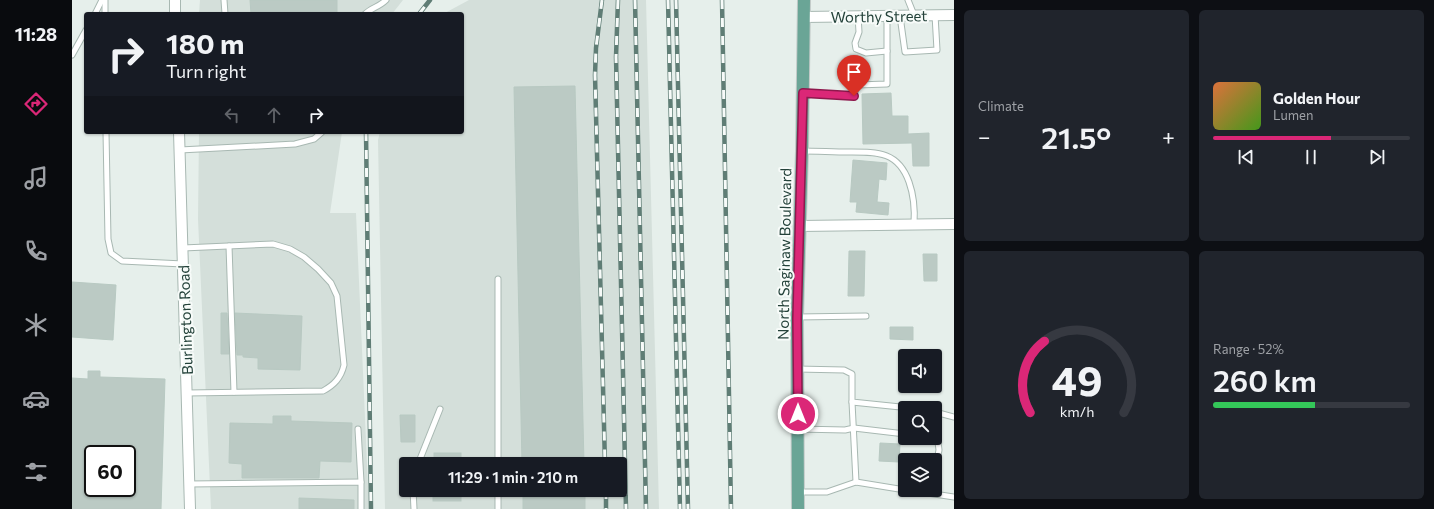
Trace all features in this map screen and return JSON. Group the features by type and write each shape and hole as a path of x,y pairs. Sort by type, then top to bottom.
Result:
{"main road":[{"name":"North Saginaw Boulevard","path":"798,509 797,318 802,151 804,0"}],"street":[{"path":"174,0 175,12"},
{"name":"Worthy Street","path":"804,17 954,15"},
{"name":"Burlington Road","path":"179,134 190,509"},
{"path":"800,226 954,224"}],"lane":[{"path":"96,12 104,0"},
{"path":"104,0 105,12"},
{"path":"224,0 225,12"},
{"path":"367,12 379,6 386,0"},
{"path":"908,0 914,15"},
{"path":"900,16 905,52 937,50 935,15"},
{"path":"858,16 859,32 855,43 856,49 866,53 887,51"},
{"path":"803,93 854,96 857,85 887,84 887,16"},
{"path":"72,55 84,34"},
{"path":"106,134 108,239 111,253 122,261 183,264"},
{"path":"180,150 295,144 314,139 320,134"},
{"path":"802,151 879,153 891,158 900,165 906,173 913,194 915,211 914,224"},
{"path":"183,248 273,244 290,249 304,257 331,283 337,296 344,365 338,380 331,387 323,391 186,393"},
{"path":"229,246 234,392"},
{"path":"498,279 498,457"},
{"path":"797,318 866,316"},
{"path":"798,369 844,370 852,374 856,482"},
{"path":"852,402 898,407"},
{"path":"421,457 440,409"},
{"path":"942,414 954,417"},
{"path":"798,429 845,430 854,428 898,433"},
{"path":"358,429 361,509"},
{"path":"189,484 361,482"},
{"path":"798,492 827,492 856,482 898,489"},
{"path":"942,494 954,497"},
{"path":"413,497 414,509"},
{"path":"498,497 498,509"}],"shaded area":[{"path":"200,0 403,0 394,12 199,12"},
{"path":"469,0 646,0 659,509 385,509 378,140 380,134 464,134 464,12 447,12"},
{"path":"199,134 342,134 330,213 356,213 369,509 211,509 198,219"}],"building":[{"path":"250,0 337,0 337,12 251,12"},
{"path":"575,86 584,457 522,457 514,87"},
{"path":"891,93 892,116 908,116 908,134 929,133 929,166 913,166 912,143 863,144 862,94"},
{"path":"853,160 887,163 886,180 879,179 877,202 889,203 888,215 856,212 857,202 850,202"},
{"path":"849,251 865,251 864,296 848,296"},
{"path":"923,254 937,254 937,281 924,281"},
{"path":"72,282 116,285 113,340 72,337"},
{"path":"221,313 227,313 229,354 221,354"},
{"path":"235,313 302,316 300,370 258,369 258,358 237,355"},
{"path":"890,327 913,327 913,340 890,339"},
{"path":"88,371 100,371 100,377 165,379 161,509 72,509 72,378 88,379"},
{"path":"400,415 415,415 415,442 401,442"},
{"path":"273,416 291,416 291,421 352,423 351,462 320,461 319,478 242,478 242,464 229,463 230,423 273,424"},
{"path":"880,443 900,445 898,462 879,461"},
{"path":"434,453 461,453 461,457 434,457"},
{"path":"433,497 461,497 461,501 433,501"},
{"path":"523,497 585,497 585,509 523,509"},
{"path":"299,498 354,500 354,509 299,509"}],"railway":[{"path":"421,12 430,0"},
{"path":"602,0 596,48 595,75 605,457"},
{"path":"618,0 616,57 626,509"},
{"path":"635,0 646,509"},
{"path":"668,0 680,509"},
{"path":"676,0 688,509"},
{"path":"722,0 731,509"},
{"path":"366,134 371,509"},
{"path":"606,497 606,509"}],"route":[{"path":"798,414 797,318 803,93 854,96"}]}
